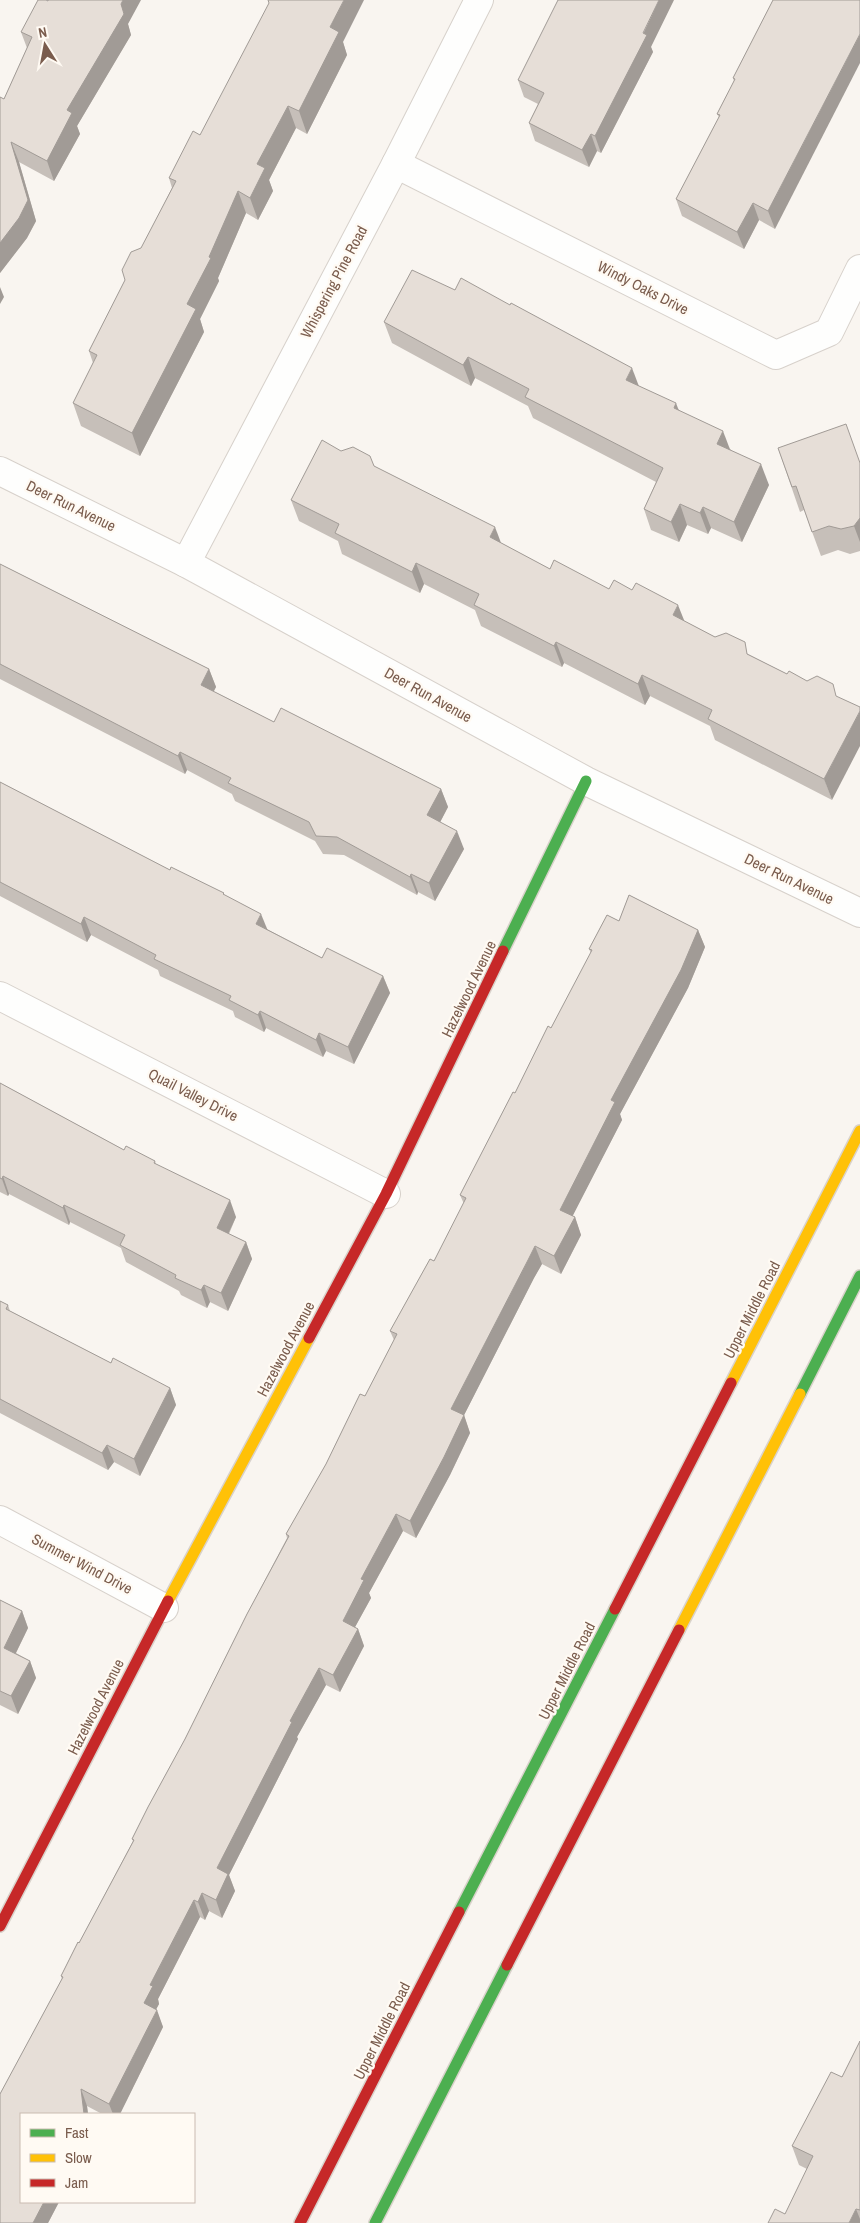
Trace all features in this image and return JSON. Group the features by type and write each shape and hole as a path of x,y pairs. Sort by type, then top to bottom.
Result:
{"main road":[{"name":"Hazelwood Avenue","path":"0,1926 164,1608 386,1194 586,781"},
{"name":"Upper Middle Road","path":"300,2223 860,1131"},
{"path":"375,2223 860,1276"}],"street":[{"name":"Whispering Pine Road","path":"186,563 396,164 479,0"},
{"name":"Windy Oaks Drive","path":"396,164 776,355 829,332 860,269"},
{"name":"Deer Run Avenue","path":"0,471 186,563 586,781 860,913"},
{"name":"Quail Valley Drive","path":"0,996 386,1194"},
{"name":"Summer Wind Drive","path":"0,1520 164,1608"}],"building":[{"path":"38,0 123,0 121,4 124,14 67,110 72,113 47,161 11,142 28,200 19,218 0,243 0,97 4,99 32,37 21,32"},
{"path":"268,0 344,0 330,27 339,32 299,111 288,106 257,164 265,168 250,198 238,191 209,257 211,258 187,304 196,309 132,433 73,403 97,355 89,351 125,280 122,270 131,252 141,248 176,181 169,178 193,131 200,135 269,3"},
{"path":"558,0 659,0 643,33 647,35 595,136 591,134 582,150 529,123 544,93 518,80"},
{"path":"773,0 860,0 860,34 768,211 753,203 737,232 676,199 720,115 717,114 735,79 733,78"},
{"path":"412,270 455,290 461,278 510,305 511,303 632,368 626,380 676,403 674,408 723,431 717,444 761,464 734,522 703,507 700,513 680,504 671,522 644,509 663,468 525,397 529,389 468,357 463,365 384,322"},
{"path":"846,424 860,463 860,518 854,526 841,529 829,526 812,532 796,486 792,487 778,448"},
{"path":"322,440 341,451 353,447 370,456 374,466 495,527 490,537 550,569 554,560 609,589 614,580 632,590 636,583 678,605 673,615 715,637 726,633 745,642 747,654 787,674 789,671 807,681 817,676 833,684 836,696 860,707 860,711 824,779 708,719 712,710 642,675 638,684 556,642 554,646 474,605 479,594 416,563 412,572 335,533 339,524 291,500"},
{"path":"0,564 209,669 201,685 274,722 281,708 441,789 427,815 457,831 429,883 411,874 410,877 337,837 316,836 309,822 228,783 231,778 180,752 178,756 0,664"},
{"path":"0,782 170,870 171,867 224,893 261,914 256,924 322,958 327,948 383,976 348,1047 319,1033 316,1040 260,1011 258,1015 229,1000 231,996 154,959 156,955 84,917 81,924 0,882"},
{"path":"629,895 698,930 681,970 611,1100 615,1102 560,1210 575,1217 554,1256 535,1246 451,1409 464,1415 444,1457 410,1521 396,1514 361,1579 364,1580 343,1621 358,1629 333,1675 319,1668 290,1721 292,1722 217,1868 228,1874 216,1900 202,1893 198,1902 194,1900 150,1985 153,1986 144,2003 157,2010 109,2104 81,2089 84,2113 20,2113 20,2203 43,2203 33,2223 0,2223 0,2094 63,1977 61,1976 78,1942 134,1840 132,1839 148,1807 289,1536 286,1534 326,1464 360,1394 365,1396 397,1334 390,1331 430,1259 434,1261 466,1198 460,1195 513,1092 515,1093 548,1026 551,1028 592,950 589,949 607,915 619,921"},
{"path":"0,1083 124,1150 126,1146 155,1161 154,1163 230,1200 217,1228 246,1242 221,1293 204,1285 201,1290 175,1278 176,1275 120,1245 125,1235 64,1205 63,1208 3,1176 2,1179 0,1178"},
{"path":"0,1301 8,1305 6,1309 111,1363 113,1358 170,1388 134,1459 107,1445 102,1453 0,1399"},
{"path":"0,1600 22,1611 4,1648 30,1661 11,1696 0,1691"},
{"path":"860,2041 860,2210 856,2209 849,2223 768,2223 775,2209 785,2214 813,2156 792,2146 831,2072 842,2077"}],"traffic: fast":[{"path":"503,951 586,781"},
{"path":"800,1394 860,1276"},
{"path":"459,1912 615,1609"},
{"path":"375,2223 507,1965"}],"traffic: slow":[{"path":"731,1383 860,1131"},
{"path":"168,1601 309,1338"},
{"path":"679,1630 800,1394"}],"traffic: jam":[{"path":"309,1338 386,1194 503,951"},
{"path":"615,1609 731,1383"},
{"path":"0,1926 168,1601"},
{"path":"507,1965 679,1630"},
{"path":"300,2223 459,1912"}]}
